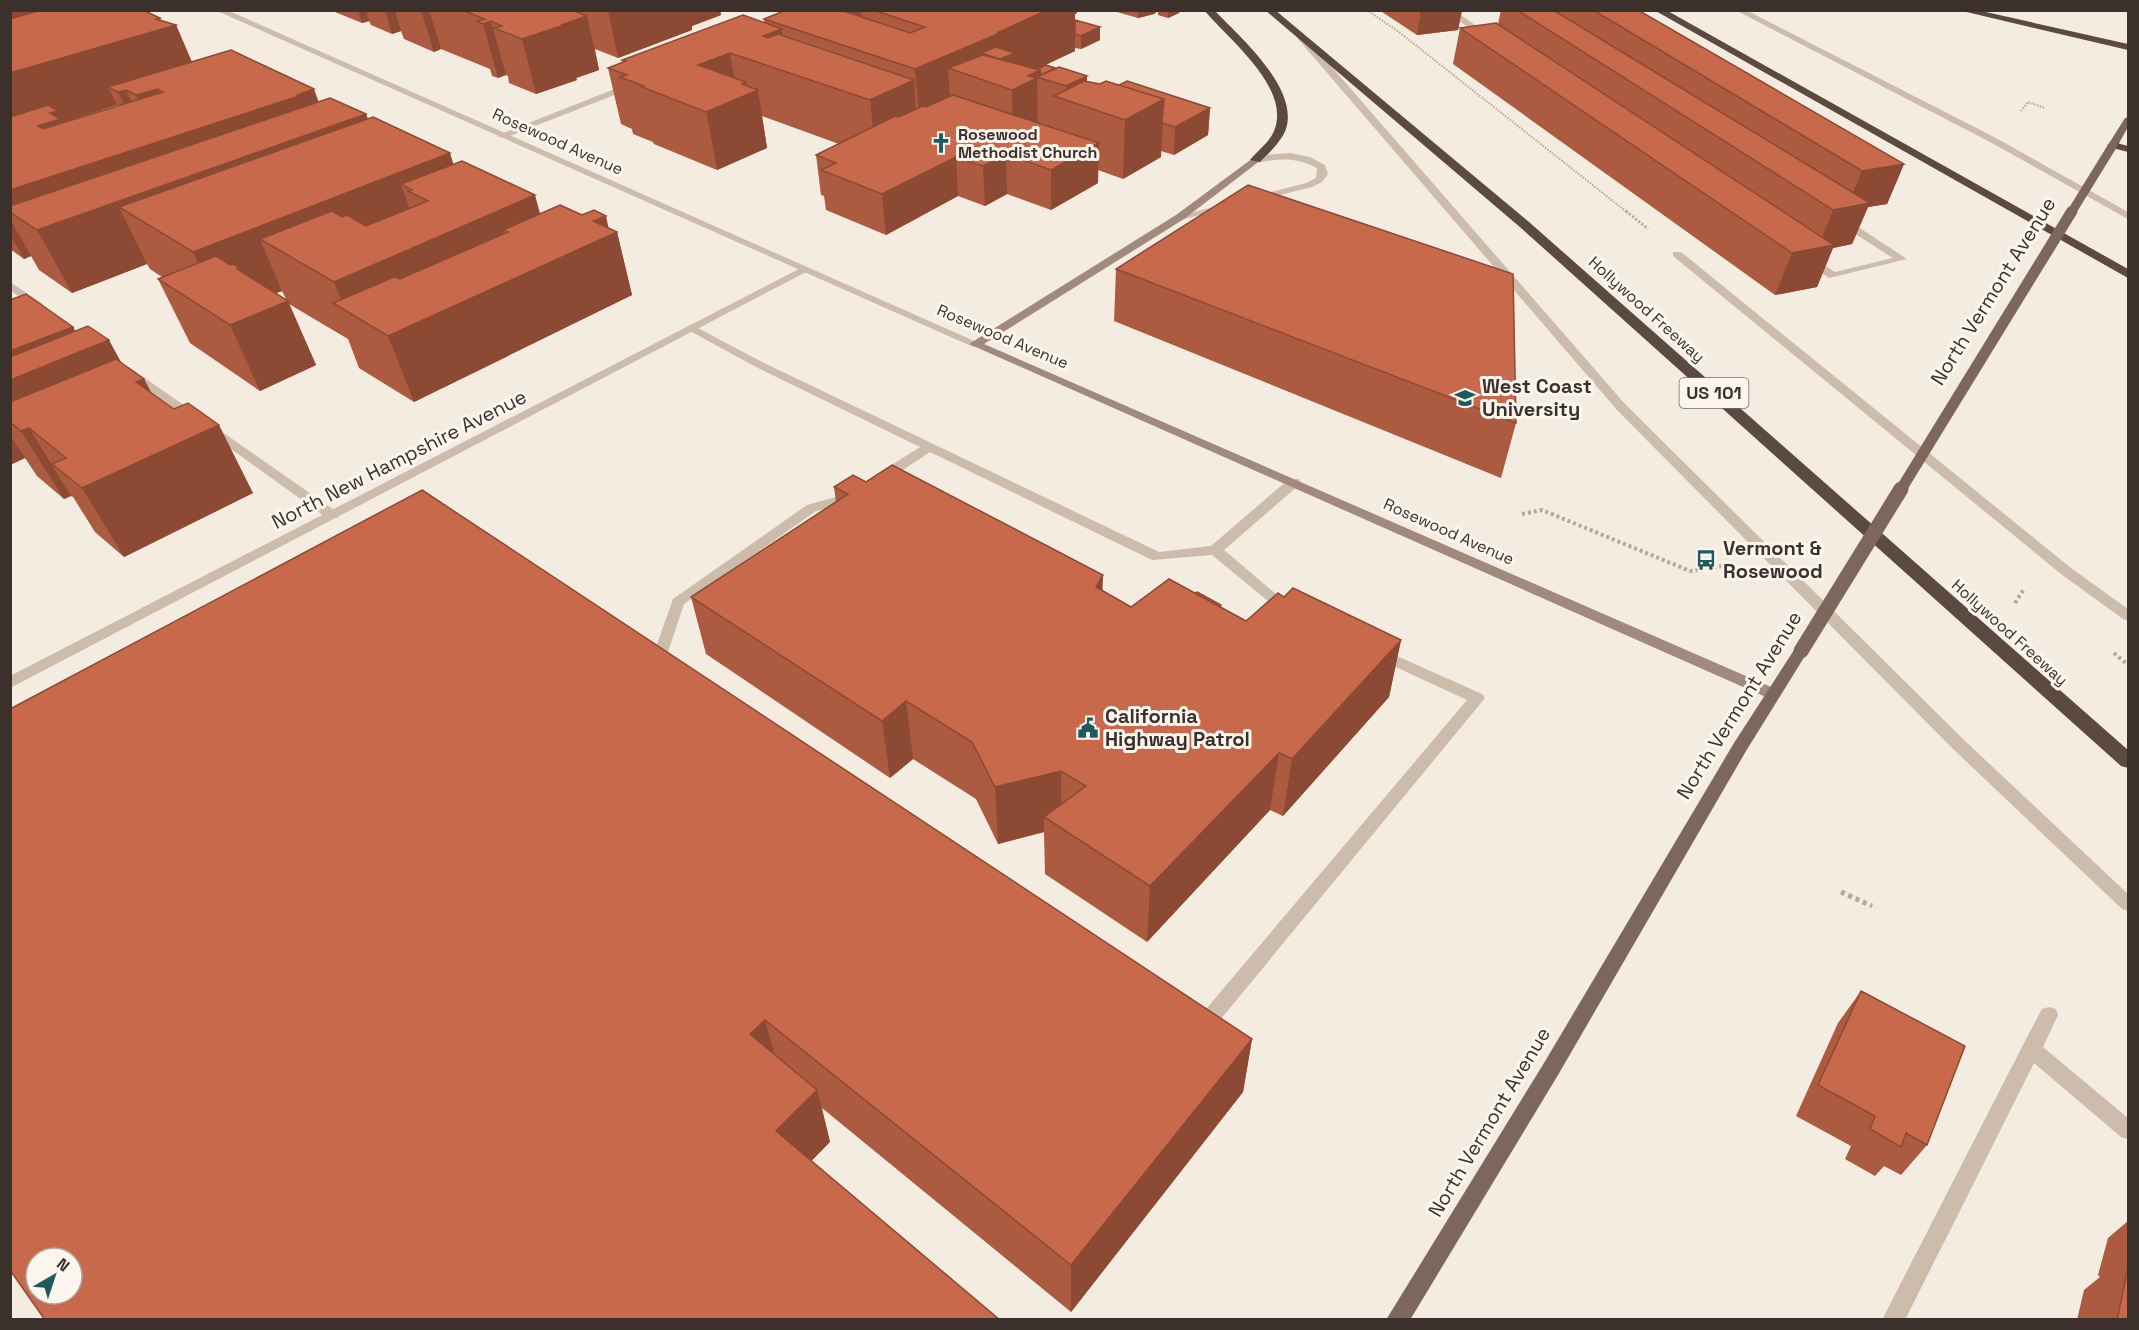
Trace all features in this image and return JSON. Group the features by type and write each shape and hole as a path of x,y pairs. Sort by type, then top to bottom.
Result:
{"highway":[{"path":"1208,10 1254,59 1279,92 1283,110 1281,127 1272,144 1256,160"},
{"name":"Hollywood Freeway","path":"1269,10 1296,30 1525,225 2128,761"},
{"path":"1658,10 2128,274"},
{"path":"1962,10 2128,47"},
{"path":"2113,145 2128,149"}],"main road":[{"name":"North Vermont Avenue","path":"1397,1320 1551,1070 1590,999 1773,694 2128,120"},
{"path":"975,344 1180,217 1256,160"},
{"name":"Rosewood Avenue","path":"975,344 1773,694"}],"street":[{"name":"Rosewood Avenue","path":"219,10 975,344"},
{"path":"1448,10 1498,45"},
{"path":"1739,10 1993,140 2128,216"},
{"path":"1296,30 1621,407 1957,742 2128,904"},
{"path":"501,136 643,81"},
{"path":"1180,217 1309,184 1320,180 1323,174 1322,167 1303,157 1274,156 1256,160"},
{"path":"1803,256 1833,276 1902,259 1831,214"},
{"path":"1677,255 2066,571 2128,616"},
{"name":"North New Hampshire Avenue","path":"10,683 805,270"},
{"path":"10,285 49,313"},
{"path":"694,329 760,365 1157,557 1215,550 1294,482"},
{"path":"116,361 332,515"},
{"path":"677,676 657,664 678,602 812,508 847,500 931,446"},
{"path":"1215,550 1293,614 1304,618"},
{"path":"1189,1006 1209,1019 1477,698 1369,648"},
{"path":"1893,1320 2049,1015"},
{"path":"2031,1049 2128,1130"}],"path":[{"path":"1366,10 1399,32 1626,210 1677,255"},
{"path":"2028,102 2045,108"},
{"path":"1522,514 1542,510 1690,571 1728,565"},
{"path":"1841,892 1872,906"}],"building":[{"path":"41,10 143,10 160,18 156,19 176,25 10,73 10,19"},
{"path":"462,10 572,10 587,16 522,39 494,28 502,26 491,21 483,24 477,21 485,19"},
{"path":"786,10 851,10 846,12 910,33 925,27 873,10 1047,10 997,33 1000,33 915,69 764,19"},
{"path":"1517,10 1553,10 1870,203 1833,210"},
{"path":"1593,10 1638,10 1904,164 1862,171"},
{"path":"743,15 782,29 763,36 768,38 778,34 914,80 870,100 730,53 698,65 746,82 742,84 758,90 706,112 642,87 644,86 620,77 627,75 608,68 626,61 622,60"},
{"path":"1075,20 1100,27 1081,36 1075,34"},
{"path":"1496,23 1834,245 1792,253 1460,28"},
{"path":"996,47 1015,53 1000,59 981,53"},
{"path":"231,50 314,89 297,95 299,96 10,190 10,117 48,105 58,111 50,113 60,119 38,126 43,129 163,92 158,89 136,95 126,90 118,92 108,87"},
{"path":"983,55 1040,70 1028,76 1037,78 1012,90 948,68"},
{"path":"1046,65 1055,68 1041,75 1040,70 1037,69"},
{"path":"1059,67 1087,76 1066,86 1037,77"},
{"path":"1084,81 1100,84 1106,81 1164,99 1125,120 1054,96"},
{"path":"1127,81 1210,108 1175,127 1162,123 1164,99 1119,85"},
{"path":"953,95 1099,143 1051,170 1006,154 983,166 956,157 882,194 821,170 836,163 816,155 895,116 899,117"},
{"path":"330,98 366,114 37,230 10,212 10,206"},
{"path":"373,117 450,153 193,252 119,207"},
{"path":"462,161 535,195 334,282 260,239 332,211 342,217 347,215 366,226 428,201 408,191 412,190 401,184"},
{"path":"1248,185 1513,274 1516,423 1116,269"},
{"path":"560,205 582,215 594,210 606,216 593,221 617,232 388,336 333,303 394,277 400,279 508,232 503,230"},
{"path":"216,256 240,268 237,269 288,301 230,325 158,279"},
{"path":"26,294 73,327 10,351 10,300"},
{"path":"88,326 109,340 10,380 10,357"},
{"path":"116,359 144,379 136,382 174,409 188,403 219,425 82,488 52,464 66,458 29,428 21,431 10,422 10,402"},
{"name":"California Highway Patrol","path":"892,465 1103,575 1096,587 1131,607 1169,579 1246,621 1278,593 1284,597 1293,588 1401,640 1292,759 1279,753 1150,886 1044,817 1086,786 1061,771 995,787 972,742 906,701 882,721 691,597 848,494 834,487 853,475 866,482"},
{"path":"422,490 1252,1039 1071,1265 765,1020 750,1034 817,1090 776,1131 1000,1320 45,1320 35,1306 84,1306 84,1246 24,1246 24,1290 10,1270 10,709"},
{"path":"1195,593 1221,605 1220,607"},
{"path":"1861,991 1965,1046 1927,1145 1906,1133 1901,1147 1870,1129 1875,1116 1818,1085"},
{"path":"2128,1267 2128,1320 2117,1320"}],"place":[{"name":"Rosewood Methodist Church","path":"941,143"},
{"name":"West Coast University","path":"1465,398"},
{"name":"Vermont & Rosewood","path":"1706,560"},
{"name":"California Highway Patrol","path":"1088,728"}]}
